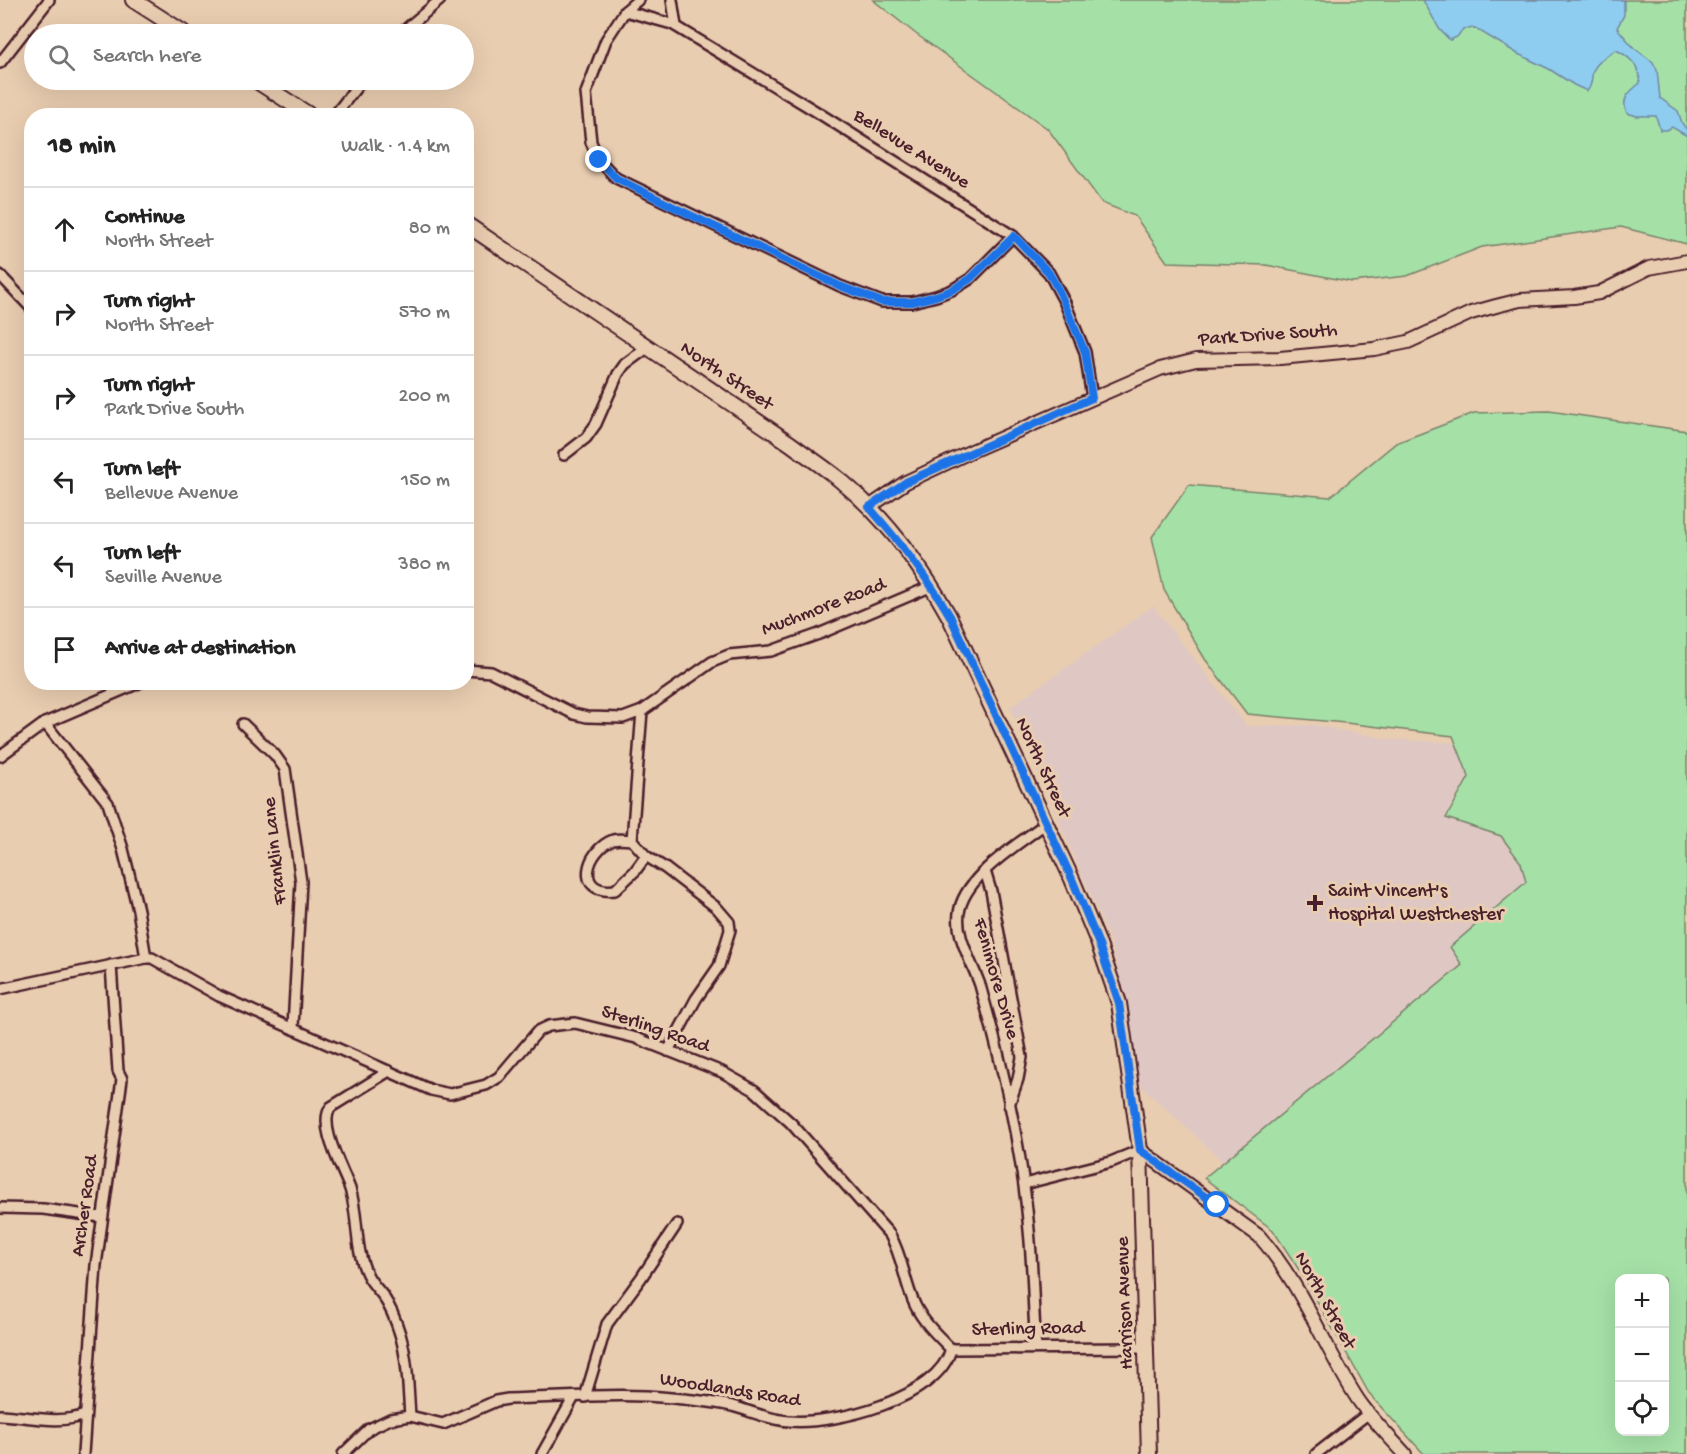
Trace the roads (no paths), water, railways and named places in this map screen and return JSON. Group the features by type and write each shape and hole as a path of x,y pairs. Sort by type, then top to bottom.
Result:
{"main road":[{"path":"133,0 170,24"},
{"path":"271,90 299,108"},
{"name":"North Street","path":"474,229 840,480 869,507 913,558 950,616 1094,931 1119,1003 1140,1150"},
{"name":"Harrison Avenue","path":"1140,1150 1148,1347 1149,1454"}],"street":[{"path":"30,24 48,0"},
{"path":"412,24 440,0"},
{"path":"638,0 626,11 606,40 586,93 591,142 599,160 616,178 840,286 882,302 912,302 952,290 970,279 1014,236"},
{"path":"672,0 676,26"},
{"name":"Bellevue Avenue","path":"626,11 676,26 1014,236 1049,273 1060,293 1085,352 1092,398"},
{"path":"0,63 24,32"},
{"path":"340,108 354,90"},
{"name":"Park Drive South","path":"869,507 906,482 1160,369 1196,360 1280,358 1374,349 1408,342 1471,313 1520,300 1599,293 1649,268 1687,261"},
{"path":"0,275 24,300"},
{"path":"564,455 586,438 596,424 618,374 625,364 647,348"},
{"name":"Muchmore Road","path":"474,671 491,672 574,714 587,717 623,718 642,711 712,662 729,655 771,651 819,634 932,586"},
{"path":"0,756 45,723 122,690"},
{"path":"632,840 642,711"},
{"path":"0,989 146,958 138,910 123,849 108,803 45,723"},
{"name":"Franklin Lane","path":"243,724 275,755 285,769 301,882 293,1027"},
{"name":"Fenimore Drive","path":"1036,1347 1024,1184 992,1030 980,987 959,929 958,918 960,905 967,892 985,871 1046,823"},
{"path":"646,856 635,871 615,890 601,889 592,885 588,879 594,855 605,844 616,839 632,840 646,856 726,916 730,930 719,966 696,999 668,1051"},
{"name":"Fenimore Drive","path":"985,871 991,891 1022,1057 1018,1079 1009,1105"},
{"name":"Sterling Road","path":"146,958 159,960 219,996 431,1090 450,1094 475,1089 499,1077 538,1032 562,1023 585,1025 636,1038 722,1072 754,1090 791,1123 890,1235 900,1256 915,1306 935,1333 951,1349 1148,1347"},
{"name":"Archer Road","path":"83,1454 96,1265 122,1079 118,1071 111,965"},
{"path":"389,1071 331,1107 327,1112 326,1120 332,1144 351,1191 361,1259 367,1276 382,1295 394,1316 401,1338 410,1416"},
{"path":"1024,1184 1111,1162 1140,1150"},
{"name":"North Street","path":"1140,1150 1259,1236 1275,1253 1288,1272 1323,1340 1358,1400 1405,1454"},
{"path":"0,1208 43,1209 101,1217"},
{"path":"585,1397 607,1324 677,1224"},
{"name":"Woodlands Road","path":"343,1454 369,1429 390,1419 410,1416 443,1424 496,1401 645,1396 734,1407 770,1419 789,1422 831,1420 900,1398 914,1390 940,1371 948,1361 951,1349"},
{"path":"542,1454 574,1397"},
{"path":"1316,1454 1369,1413"},
{"path":"0,1415 57,1420 71,1420 85,1415"}],"water":[{"path":"1423,0 1624,0 1624,15 1617,28 1634,48 1653,62 1657,70 1660,98 1678,111 1687,130 1687,136 1672,127 1660,130 1656,116 1637,116 1627,113 1625,99 1640,83 1640,77 1633,63 1616,50 1596,66 1587,91 1475,28 1463,29 1457,37 1450,40 1440,30"}],"place":[{"name":"Saint Vincent's Hospital Westchester","path":"1315,903"}]}
